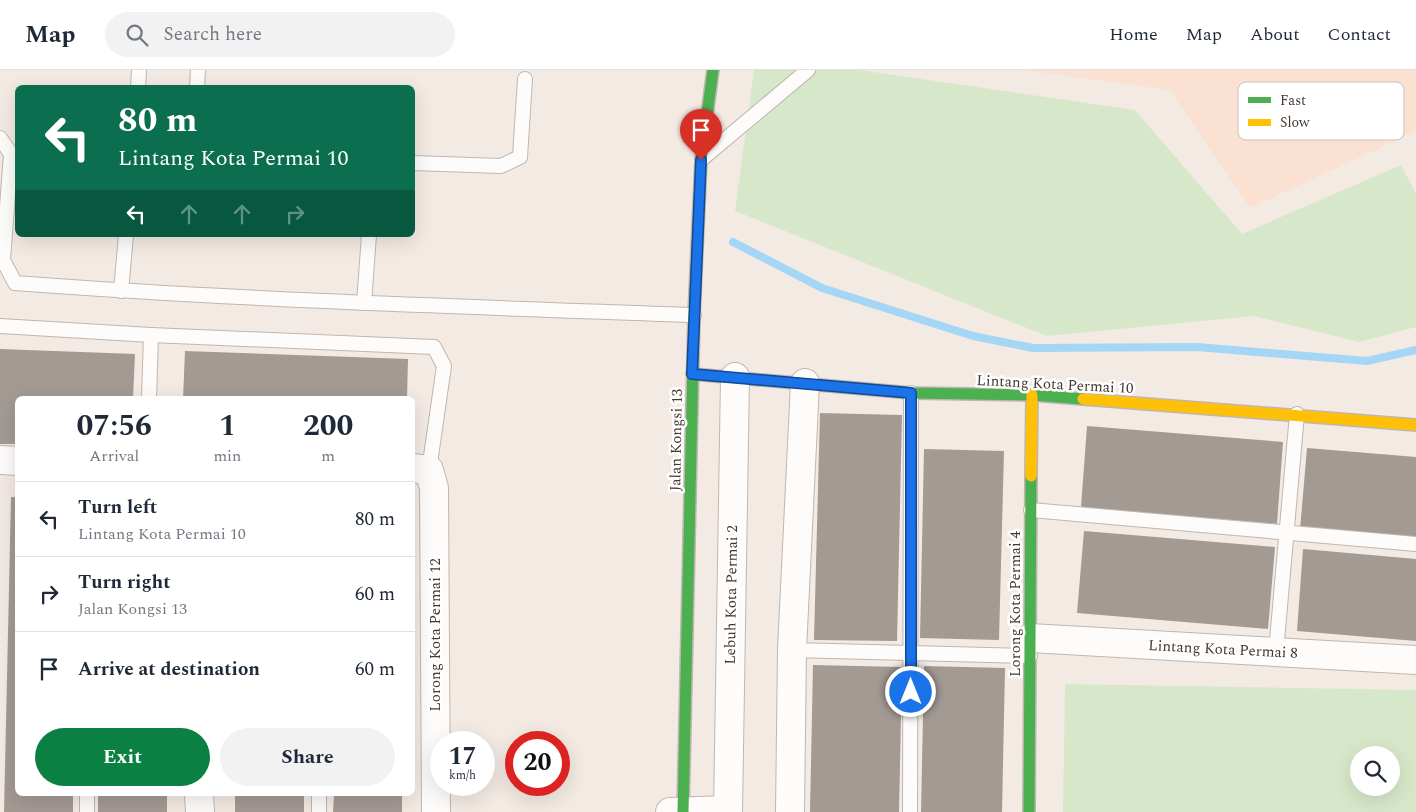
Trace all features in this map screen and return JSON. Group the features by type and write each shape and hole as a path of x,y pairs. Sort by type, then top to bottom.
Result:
{"street":[{"name":"Jalan Kongsi 13","path":"683,812 694,315 701,160 713,70"},
{"name":"Lintang Kota Permai 10","path":"692,374 911,393 1032,395 1297,414 1416,425"},
{"name":"Lebuh Kota Permai 2","path":"728,811 735,377"},
{"path":"790,812 792,650 805,383"},
{"name":"Lorong Kota Permai 4","path":"1029,812 1032,395"},
{"path":"0,460 15,461"},
{"name":"Lorong Kota Permai 12","path":"425,475 436,812"},
{"name":"Lintang Kota Permai 8","path":"1030,647 1276,652 1416,660"},
{"path":"200,796 200,812"},
{"path":"670,812 728,811"}],"lane":[{"path":"138,85 139,70"},
{"path":"197,85 198,70"},
{"path":"701,160 808,70"},
{"path":"415,163 501,166 520,157 525,79"},
{"path":"0,138 11,154 3,260 15,283 121,291 364,303 694,315"},
{"path":"121,291 126,237"},
{"path":"364,303 369,237"},
{"path":"0,326 151,335 434,347 444,366 425,475"},
{"path":"149,396 151,335"},
{"path":"910,812 911,393"},
{"path":"1276,652 1297,414"},
{"path":"1031,510 1416,544"},
{"path":"792,650 911,653 1030,647"},
{"path":"87,796 87,812"},
{"path":"319,796 319,812"}],"shaded area":[{"path":"1023,70 1416,70 1416,131 1404,137 1404,82 1238,82 1238,140 1397,140 1250,208 1170,90"}],"green space":[{"path":"754,70 860,70 1135,110 1242,234 1401,165 1416,194 1416,327 1359,342 1254,316 1047,336 735,211"},
{"path":"1065,684 1416,690 1416,812 1063,812"}],"building":[{"path":"0,349 135,354 133,396 15,396 15,444 0,444"},
{"path":"185,351 408,359 407,396 183,396"},
{"path":"820,413 902,415 897,641 814,640"},
{"path":"1087,426 1283,442 1277,524 1081,507"},
{"path":"1307,448 1416,457 1416,539 1300,530"},
{"path":"924,449 1004,451 999,640 920,638"},
{"path":"11,497 15,497 15,796 73,796 73,812 4,812"},
{"path":"1084,531 1275,547 1268,629 1077,613"},
{"path":"1303,549 1416,559 1416,641 1297,631"},
{"path":"813,665 902,667 899,812 810,812"},
{"path":"924,666 1005,668 1002,812 921,812"},
{"path":"98,796 167,796 167,812 98,812"},
{"path":"235,796 304,796 304,812 235,812"},
{"path":"334,796 402,796 402,812 333,812"}],"waterway":[{"path":"733,242 822,288 973,336 1033,348 1197,347 1367,361 1416,350"}],"traffic: fast":[{"path":"683,812 694,315 701,160 713,70"},
{"path":"692,374 911,393 1032,395 1083,399"},
{"path":"1029,812 1031,476"}],"traffic: slow":[{"path":"1031,476 1032,395"},
{"path":"1083,399 1416,425"}],"route":[{"path":"701,160 692,374 911,393 911,692"}]}
